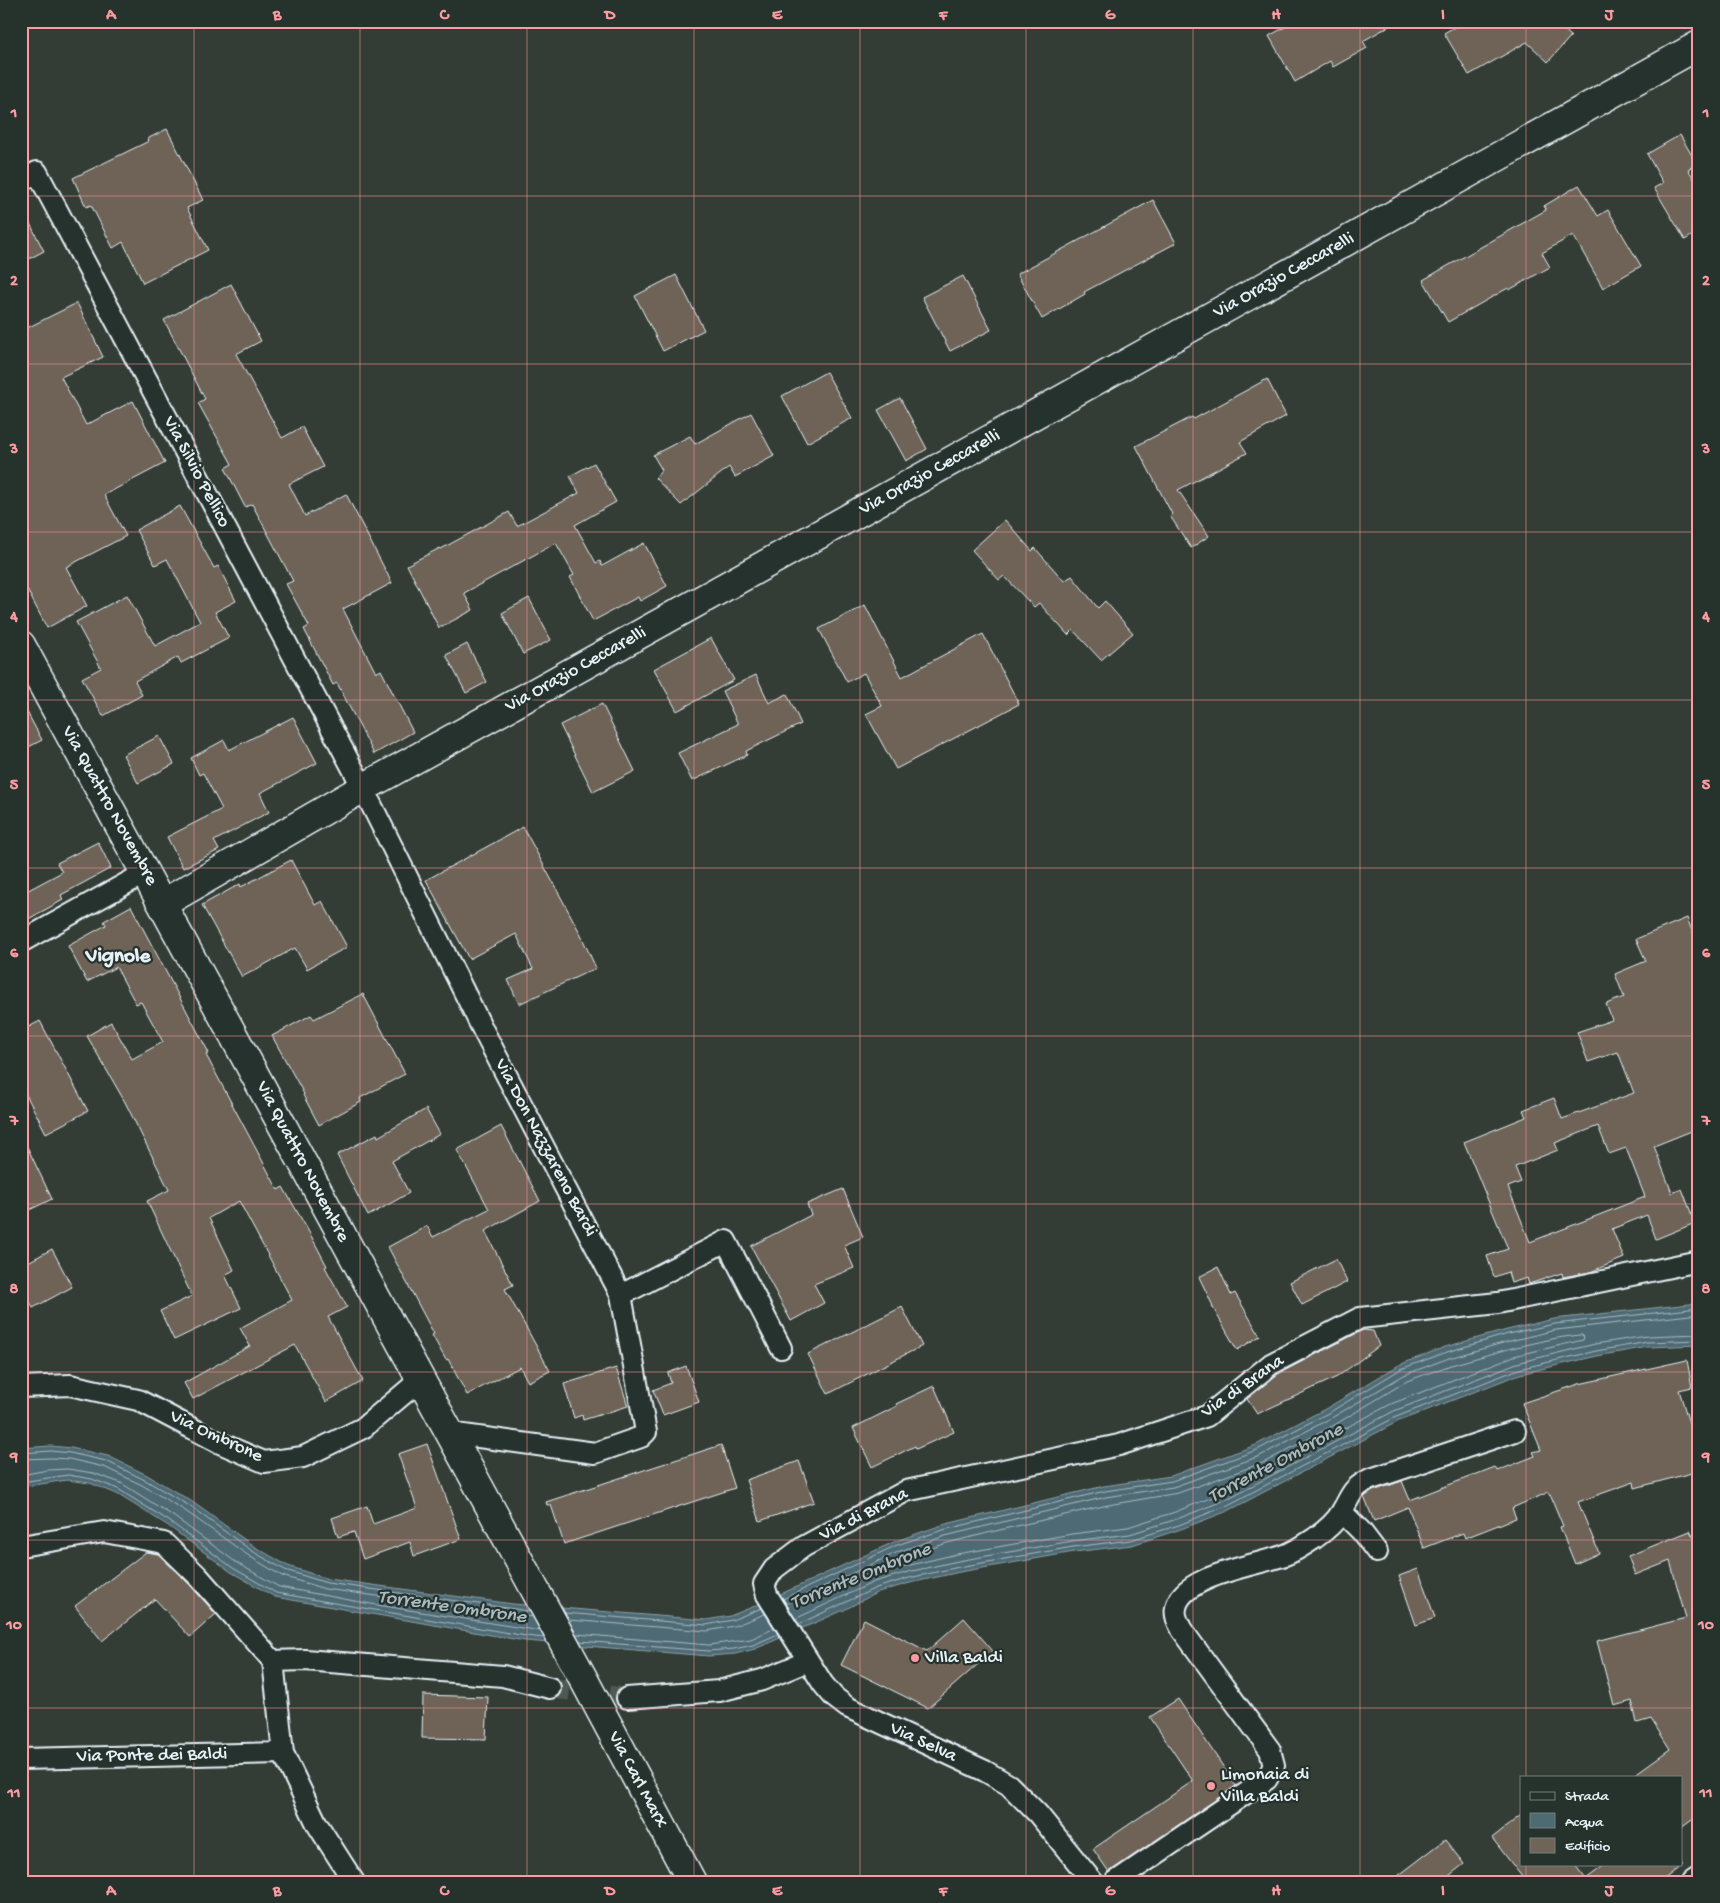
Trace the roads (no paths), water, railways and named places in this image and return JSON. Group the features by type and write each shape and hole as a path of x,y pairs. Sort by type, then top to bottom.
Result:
{"street":[{"name":"Via Orazio Ceccarelli","path":"162,904 363,788 1695,49"},
{"name":"Via Silvio Pellico","path":"21,181 37,172 363,788"},
{"name":"Via Quattro Novembre","path":"21,645 583,1678"},
{"name":"Via Don Nazzareno Bardi","path":"363,788 485,1034 621,1295 646,1432 641,1437 596,1453 449,1433"},
{"path":"21,942 145,873"},
{"path":"621,1295 726,1241 782,1348"},
{"name":"Via di Brana","path":"767,1595 764,1584 774,1568 804,1547 906,1491 1120,1445 1207,1416 1271,1364 1360,1318 1498,1303 1699,1261"},
{"name":"Via Ombrone","path":"21,1387 70,1385 138,1400 220,1443 264,1462 303,1458 363,1428 420,1380"},
{"path":"1115,1882 1267,1779 1274,1765 1270,1750 1182,1630 1176,1618 1176,1608 1179,1601 1194,1586 1204,1581 1286,1555 1303,1546 1324,1531 1342,1512 1353,1490 1368,1480 1514,1431"},
{"path":"1342,1512 1361,1531 1377,1552"},
{"path":"21,1546 104,1532 164,1543 198,1576 273,1661 282,1753 318,1824 354,1882"},
{"name":"Via Selva","path":"767,1595 804,1655 834,1697 847,1707 985,1771 1009,1785 1038,1814 1093,1882"},
{"path":"627,1698 719,1690 762,1680 804,1655"},
{"path":"273,1661 305,1660 485,1674 503,1676 550,1688"},
{"name":"Via Carl Marx","path":"583,1678 692,1882"},
{"name":"Via Ponte dei Baldi","path":"21,1759 282,1753"},
{"path":"1692,1882 1699,1877"}],"water":[{"name":"Torrente Ombrone","path":"1699,1303 1699,1345 1648,1347 1597,1356 1520,1374 1399,1421 1228,1511 1181,1529 1132,1545 1074,1552 960,1572 910,1583 878,1592 844,1610 755,1649 735,1654 709,1656 525,1641 275,1597 231,1572 167,1525 117,1494 90,1483 67,1480 21,1487 21,1448 51,1446 71,1448 108,1456 147,1475 191,1501 255,1547 288,1566 328,1579 513,1604 706,1620 730,1616 755,1606 896,1541 942,1525 1104,1486 1171,1476 1256,1445 1327,1408 1399,1365 1445,1347 1554,1319"}],"tunnel":[{"path":"550,1688 627,1698"}],"place":[{"name":"Villa Baldi","path":"915,1658"},
{"name":"Limonaia di Villa Baldi","path":"1211,1786"}],"district":[{"name":"Vignole","path":"118,957"}]}
